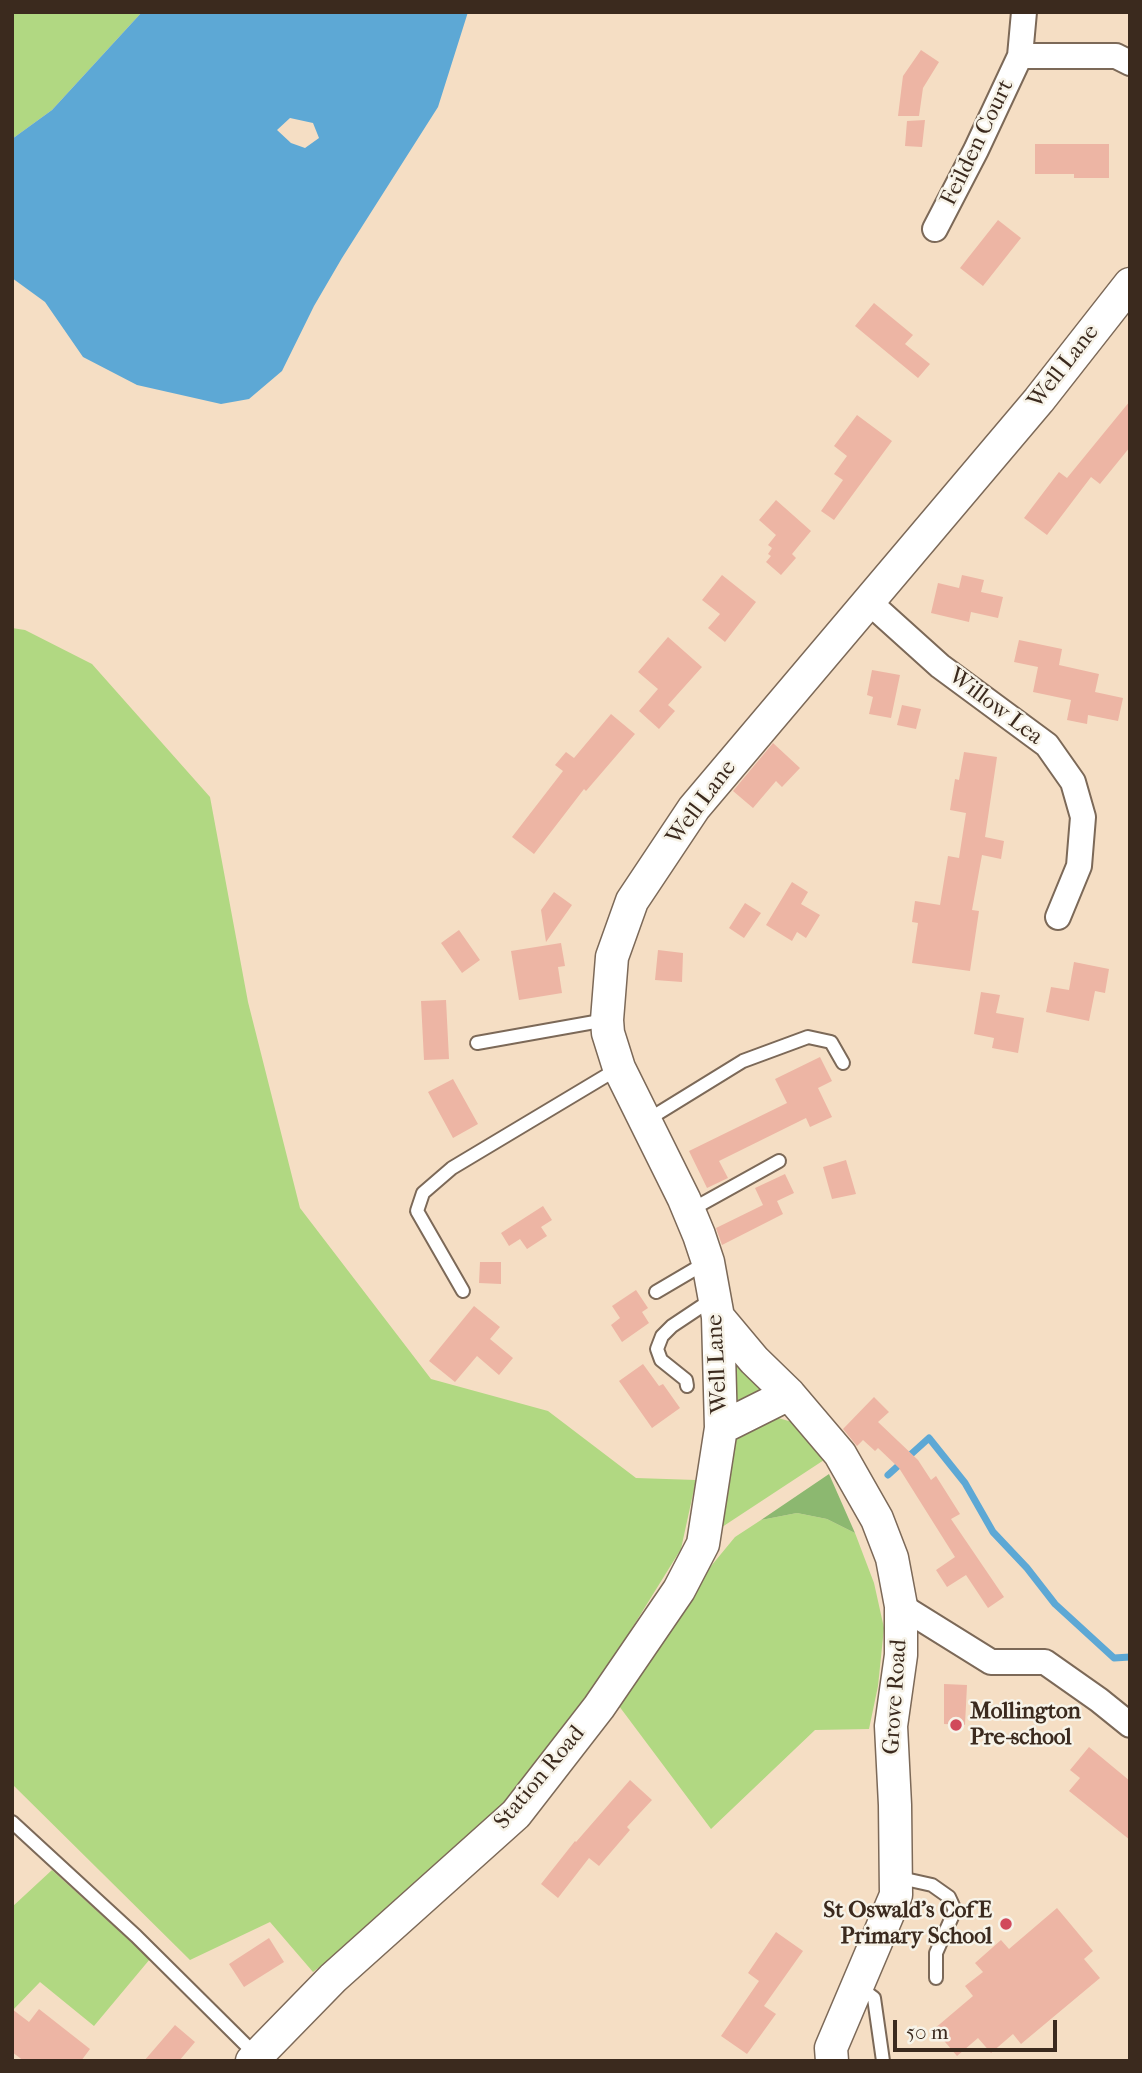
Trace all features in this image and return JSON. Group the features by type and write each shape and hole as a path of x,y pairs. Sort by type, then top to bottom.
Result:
{"street":[{"name":"Feilden Court","path":"935,229 1020,56 1024,12"},
{"name":"Feilden Court","path":"1020,56 1116,56 1130,64"},
{"name":"Well Lane","path":"721,1428 716,1307 708,1262 689,1211 619,1068 608,1033 612,957 632,901 694,808 1039,400 1130,284"},
{"name":"Willow Lea","path":"869,602 940,666 1047,746 1073,782 1083,817 1079,866 1058,917"},
{"name":"Grove Road","path":"716,1307 754,1360 789,1394 840,1454 877,1519 892,1558 901,1606 901,1655 891,1726 895,1805 895,1895 831,2048 832,2061"},
{"path":"721,1428 789,1394"},
{"name":"Station Road","path":"255,2059 333,1978 516,1814 599,1707 678,1590 703,1544 721,1428"},
{"path":"901,1606 991,1662 1045,1662 1100,1700 1130,1725"}],"lane":[{"path":"477,1043 607,1020"},
{"path":"644,1122 743,1061 808,1037 831,1042 843,1063"},
{"path":"463,1291 417,1211 423,1193 452,1168 619,1068"},
{"path":"689,1211 779,1161"},
{"path":"656,1292 708,1262"},
{"path":"687,1386 686,1380 661,1360 657,1349 662,1336 672,1326 716,1307"},
{"path":"12,1822 136,1936 255,2059"},
{"path":"895,1877 932,1885 950,1897 955,1910 936,1952 936,1978"},
{"path":"857,1985 874,1998 883,2061"}],"green space":[{"path":"12,12 142,12 52,110 12,139"},
{"path":"12,628 25,630 92,664 210,797 248,1002 300,1208 431,1379 548,1411 636,1478 696,1480 681,1549 564,1738 497,1811 391,1912 313,1972 270,1922 190,1960 12,1784"},
{"path":"735,1358 762,1392 734,1404"},
{"path":"775,1417 792,1422 824,1460 716,1531 732,1446 741,1434"},
{"path":"829,1474 855,1533 827,1519 797,1513 761,1520"},
{"path":"797,1513 827,1519 855,1533 874,1583 884,1628 878,1686 869,1729 815,1730 711,1829 619,1706 702,1577 735,1537 761,1520"},
{"path":"52,1870 150,1959 94,2026 40,1982 12,2011 12,1907"}],"water":[{"path":"142,12 468,12 438,107 342,258 314,306 282,371 249,399 221,404 137,385 83,357 45,302 12,278 12,139 52,110","holes":["290,118 313,123 319,138 305,148 291,143 277,130"]}],"building":[{"path":"921,50 939,62 923,88 919,116 898,116 903,76"},
{"path":"925,120 922,147 905,146 907,121"},
{"path":"1035,144 1109,144 1109,178 1074,178 1074,174 1035,174"},
{"path":"998,220 1021,238 983,286 960,268"},
{"path":"874,303 913,335 905,344 930,364 918,378 855,326"},
{"path":"1130,401 1130,447 1100,484 1091,477 1047,535 1024,518 1059,472 1067,478"},
{"path":"857,415 892,441 834,520 821,511 843,480 834,474 847,456 834,446"},
{"path":"776,500 811,531 792,554 796,558 781,575 766,562 771,556 768,554 772,548 768,545 776,535 759,520"},
{"path":"722,575 756,602 725,642 708,628 720,614 702,600"},
{"path":"962,575 984,580 981,592 1003,597 998,618 971,612 969,622 931,613 938,583 959,588"},
{"path":"668,637 702,667 668,705 675,711 659,729 639,711 658,689 638,672"},
{"path":"1019,640 1062,649 1059,665 1099,674 1095,692 1123,698 1118,721 1088,715 1087,724 1067,720 1071,700 1033,692 1038,667 1014,662"},
{"path":"872,670 900,675 891,718 869,714 873,697 867,695"},
{"path":"902,705 921,709 916,729 897,725"},
{"path":"611,714 635,734 586,791 584,789 534,854 512,837 563,771 555,765 566,752 574,758"},
{"path":"773,743 800,768 782,787 776,781 753,808 733,791"},
{"path":"964,752 997,757 985,837 1004,841 1001,859 982,855 972,910 979,911 970,971 912,963 918,923 912,922 915,901 940,905 948,856 959,858 966,813 950,810 955,779 959,780"},
{"path":"792,882 808,892 801,904 820,915 806,938 797,932 792,941 766,925"},
{"path":"554,892 572,905 546,942 541,910"},
{"path":"745,903 761,913 744,938 729,928"},
{"path":"459,930 480,960 462,973 441,943"},
{"path":"561,943 565,966 558,967 562,993 519,1000 511,951"},
{"path":"658,950 683,953 682,982 655,980"},
{"path":"1074,962 1109,969 1105,993 1095,991 1089,1021 1046,1012 1051,987 1069,990"},
{"path":"981,992 1000,995 996,1013 1024,1018 1018,1053 992,1048 994,1038 974,1034"},
{"path":"446,1000 449,1059 424,1060 421,1001"},
{"path":"820,1057 832,1081 818,1088 832,1117 810,1127 806,1118 719,1161 728,1178 707,1188 689,1151 787,1103 775,1079"},
{"path":"453,1079 478,1124 453,1138 428,1092"},
{"path":"846,1160 856,1194 832,1199 823,1167"},
{"path":"785,1174 794,1193 777,1201 783,1214 722,1245 716,1228 763,1205 755,1188"},
{"path":"543,1206 552,1220 541,1227 547,1236 527,1249 520,1239 509,1246 501,1233"},
{"path":"480,1262 501,1262 501,1284 479,1283"},
{"path":"636,1290 648,1308 642,1312 649,1323 622,1342 611,1325 620,1318 612,1306"},
{"path":"474,1306 500,1327 490,1339 513,1358 499,1375 477,1356 455,1382 429,1361"},
{"path":"643,1364 659,1386 663,1384 680,1408 652,1428 619,1381"},
{"path":"874,1397 889,1412 878,1422 918,1460 931,1480 936,1476 960,1514 951,1519 1004,1597 988,1608 966,1575 947,1587 936,1570 955,1557 899,1468 878,1448 875,1451 863,1440 857,1446 843,1429"},
{"path":"944,1684 967,1685 965,1725 944,1724"},
{"path":"1089,1747 1130,1781 1130,1840 1069,1791 1080,1778 1070,1770"},
{"path":"630,1780 652,1800 627,1827 630,1830 599,1866 589,1858 558,1898 541,1884 575,1841"},
{"path":"1057,1908 1093,1951 1084,1959 1100,1978 1021,2044 1013,2034 991,2053 978,2038 957,2056 934,2029 973,1996 965,1986 983,1972 975,1963 1001,1940 1009,1949"},
{"path":"776,1932 803,1951 764,2006 776,2014 747,2054 721,2036 759,1981 748,1973"},
{"path":"269,1938 284,1962 244,1987 229,1964"},
{"path":"12,2009 29,2022 39,2009 90,2049 81,2061 24,2061 12,2052"},
{"path":"175,2025 195,2042 179,2061 144,2061"}],"waterway":[{"path":"888,1475 929,1438 965,1483 993,1532 1027,1568 1055,1604 1114,1658 1130,1657"}],"place":[{"name":"Mollington Pre-school","path":"956,1725"},
{"name":"St Oswald's CofE Primary School","path":"1006,1924"}]}
